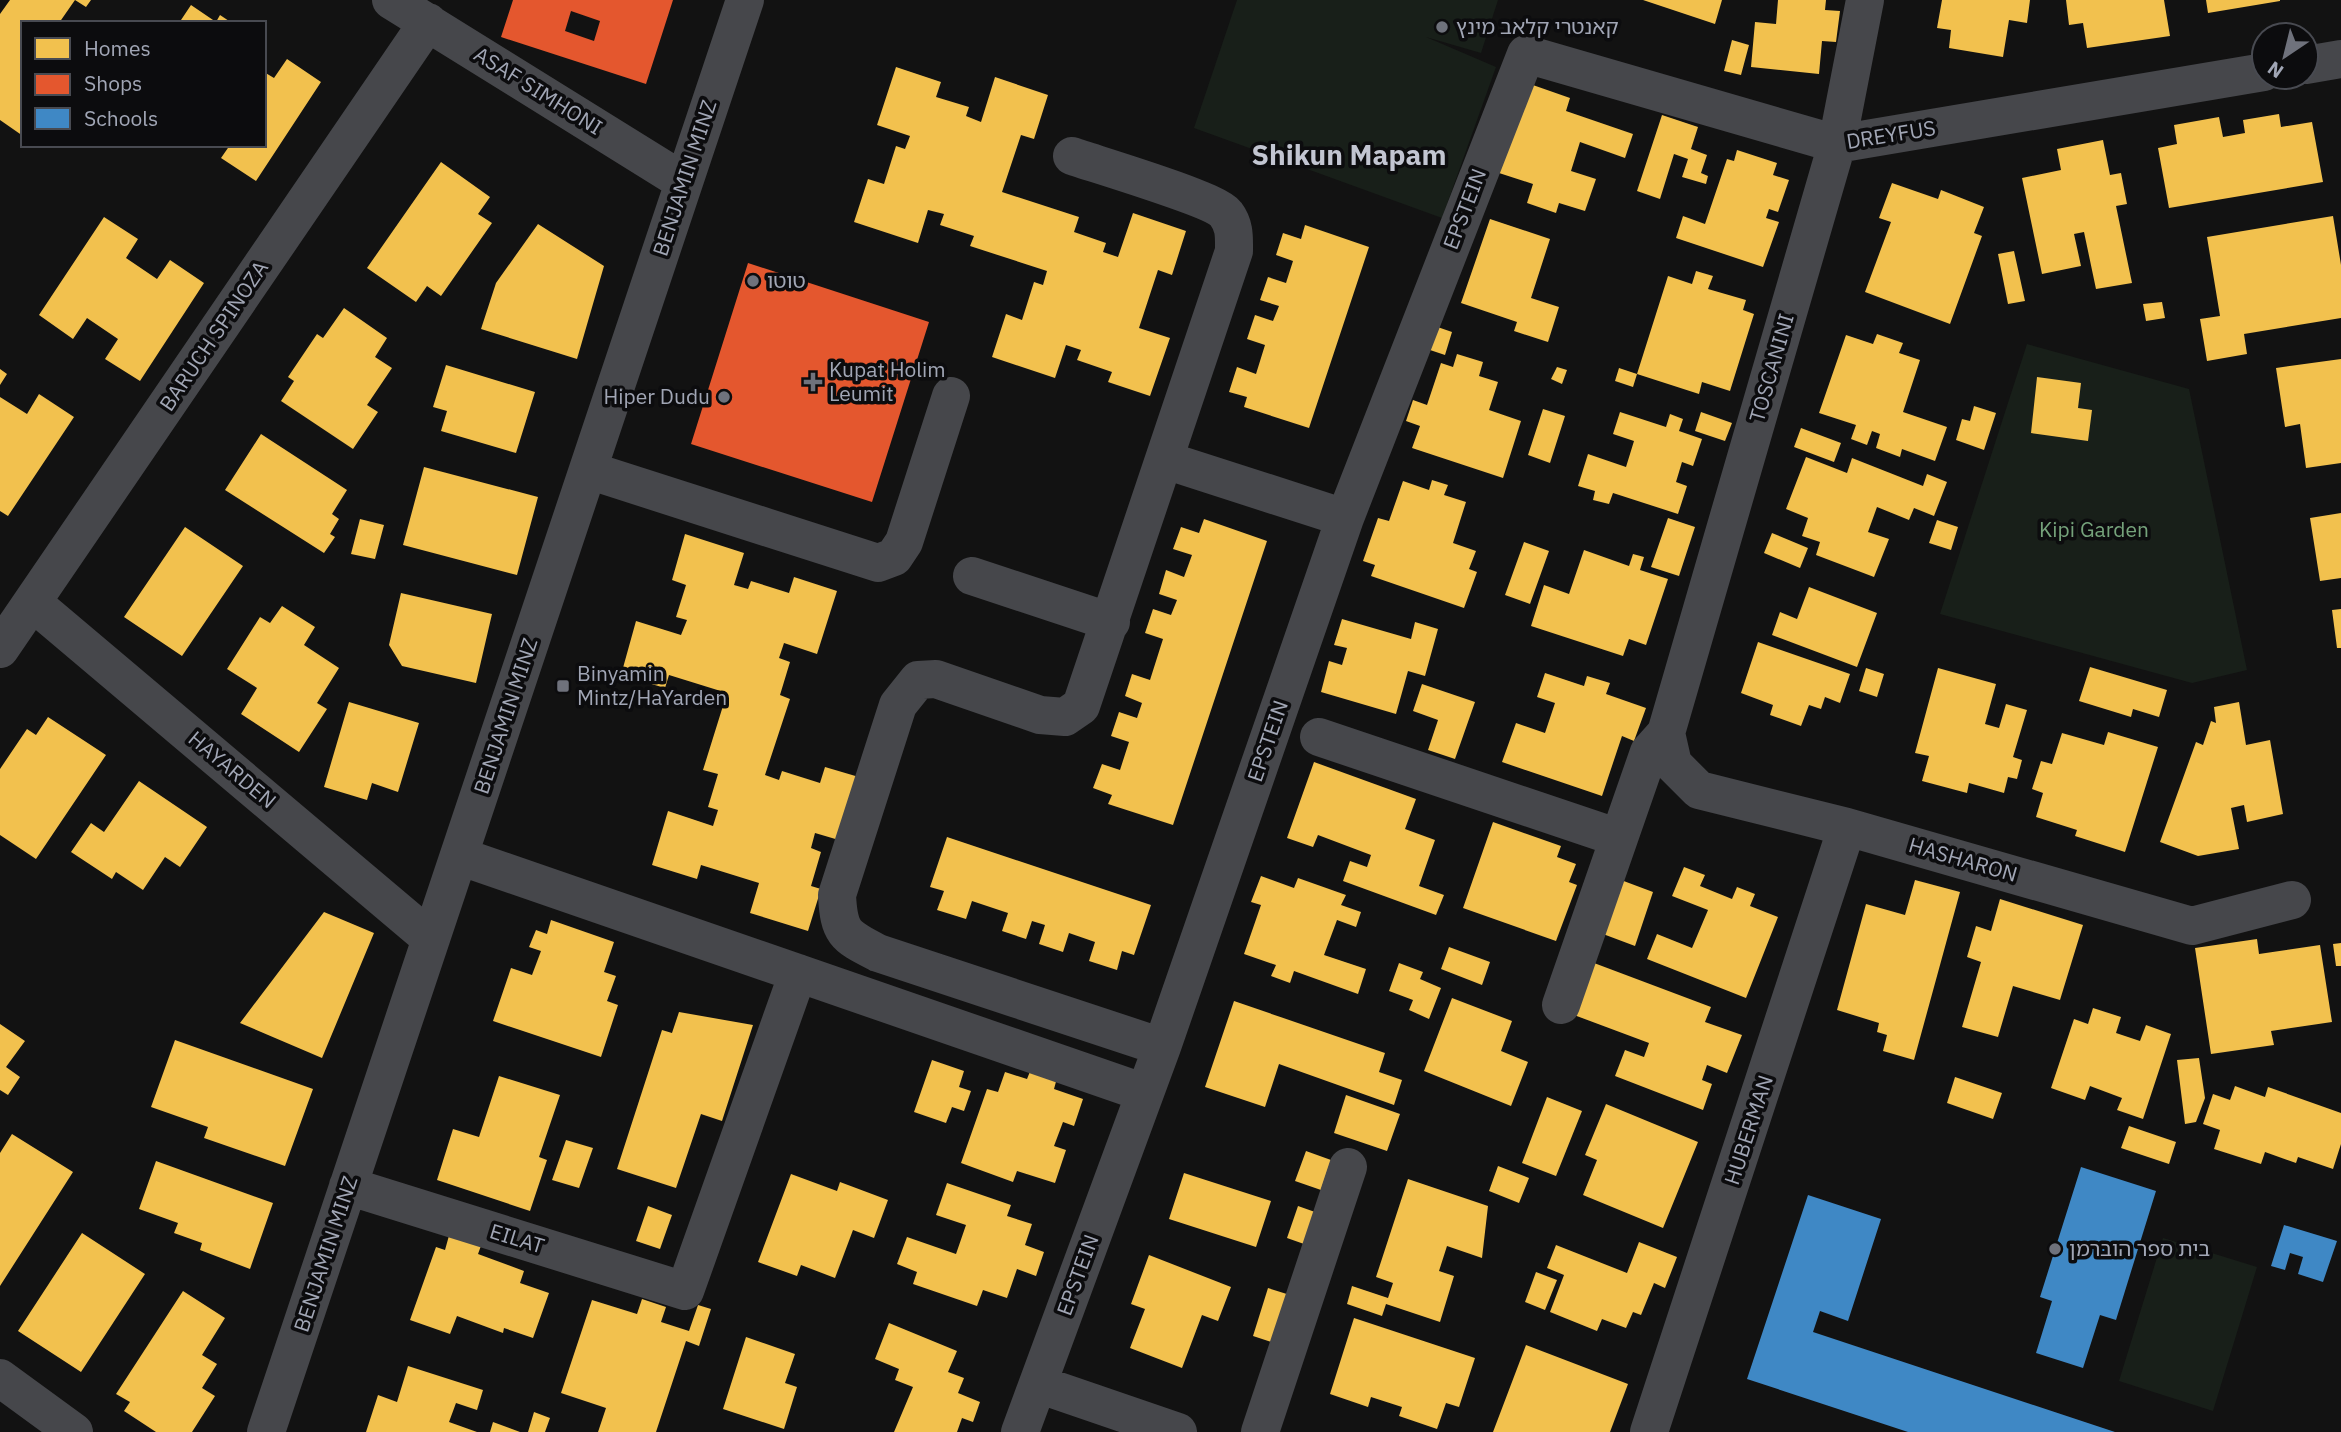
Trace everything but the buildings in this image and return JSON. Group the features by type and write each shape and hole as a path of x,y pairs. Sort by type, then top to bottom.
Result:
{"street":[{"name":"ASAF SIMHONI","path":"391,0 684,183"},
{"name":"BENJAMIN MINZ","path":"266,1432 745,0"},
{"name":"TOSCANINI","path":"1666,733 1837,144 1865,0"},
{"name":"BARUCH SPINOZA","path":"0,649 428,22"},
{"name":"DREYFUS","path":"1526,54 1837,144 2250,74"},
{"name":"EPSTEIN","path":"1020,1432 1163,1047 1345,518 1526,54"},
{"path":"2320,63 2341,60"},
{"path":"1073,156 1198,199 1224,212 1234,230 1234,251 1166,460 1081,706 1065,717 1040,715 936,679 918,680 898,705 837,895 839,922 852,939 878,953 1163,1047"},
{"path":"588,470 878,563 894,557 904,542 951,396"},
{"path":"1166,460 1345,518"},
{"path":"972,576 1111,622"},
{"name":"HAYARDEN","path":"32,602 431,939"},
{"path":"1561,1005 1649,752 1666,733"},
{"name":"HASHARON","path":"1666,733 1673,764 1699,790 1847,827 2192,926 2292,900"},
{"path":"1319,737 1619,838"},
{"name":"HUBERMAN","path":"1649,1432 1847,827"},
{"path":"459,856 1145,1093"},
{"name":"EILAT","path":"348,1186 685,1291 799,973"},
{"path":"1260,1432 1348,1167"},
{"path":"0,1378 75,1432"},
{"path":"1038,1384 1178,1432"}],"green space":[{"path":"1237,0 1498,0 1481,53 1426,37 1496,67 1442,218 1194,128"},
{"name":"Kipi Garden","path":"2027,344 2189,389 2247,670 2192,683 1940,614"},
{"path":"2163,1238 2257,1267 2213,1411 2119,1381"}],"place":[{"name":"קאנטרי קלאב מינץ","path":"1442,27"},
{"name":"טוטו","path":"753,281"},
{"name":"Kupat Holim Leumit","path":"813,382"},
{"name":"Hiper Dudu","path":"724,397"},
{"name":"Binyamin Mintz/HaYarden","path":"563,686"},
{"name":"בית ספר הוברמן","path":"2055,1249"}],"district":[{"name":"Shikun Mapam","path":"1349,155"}]}
